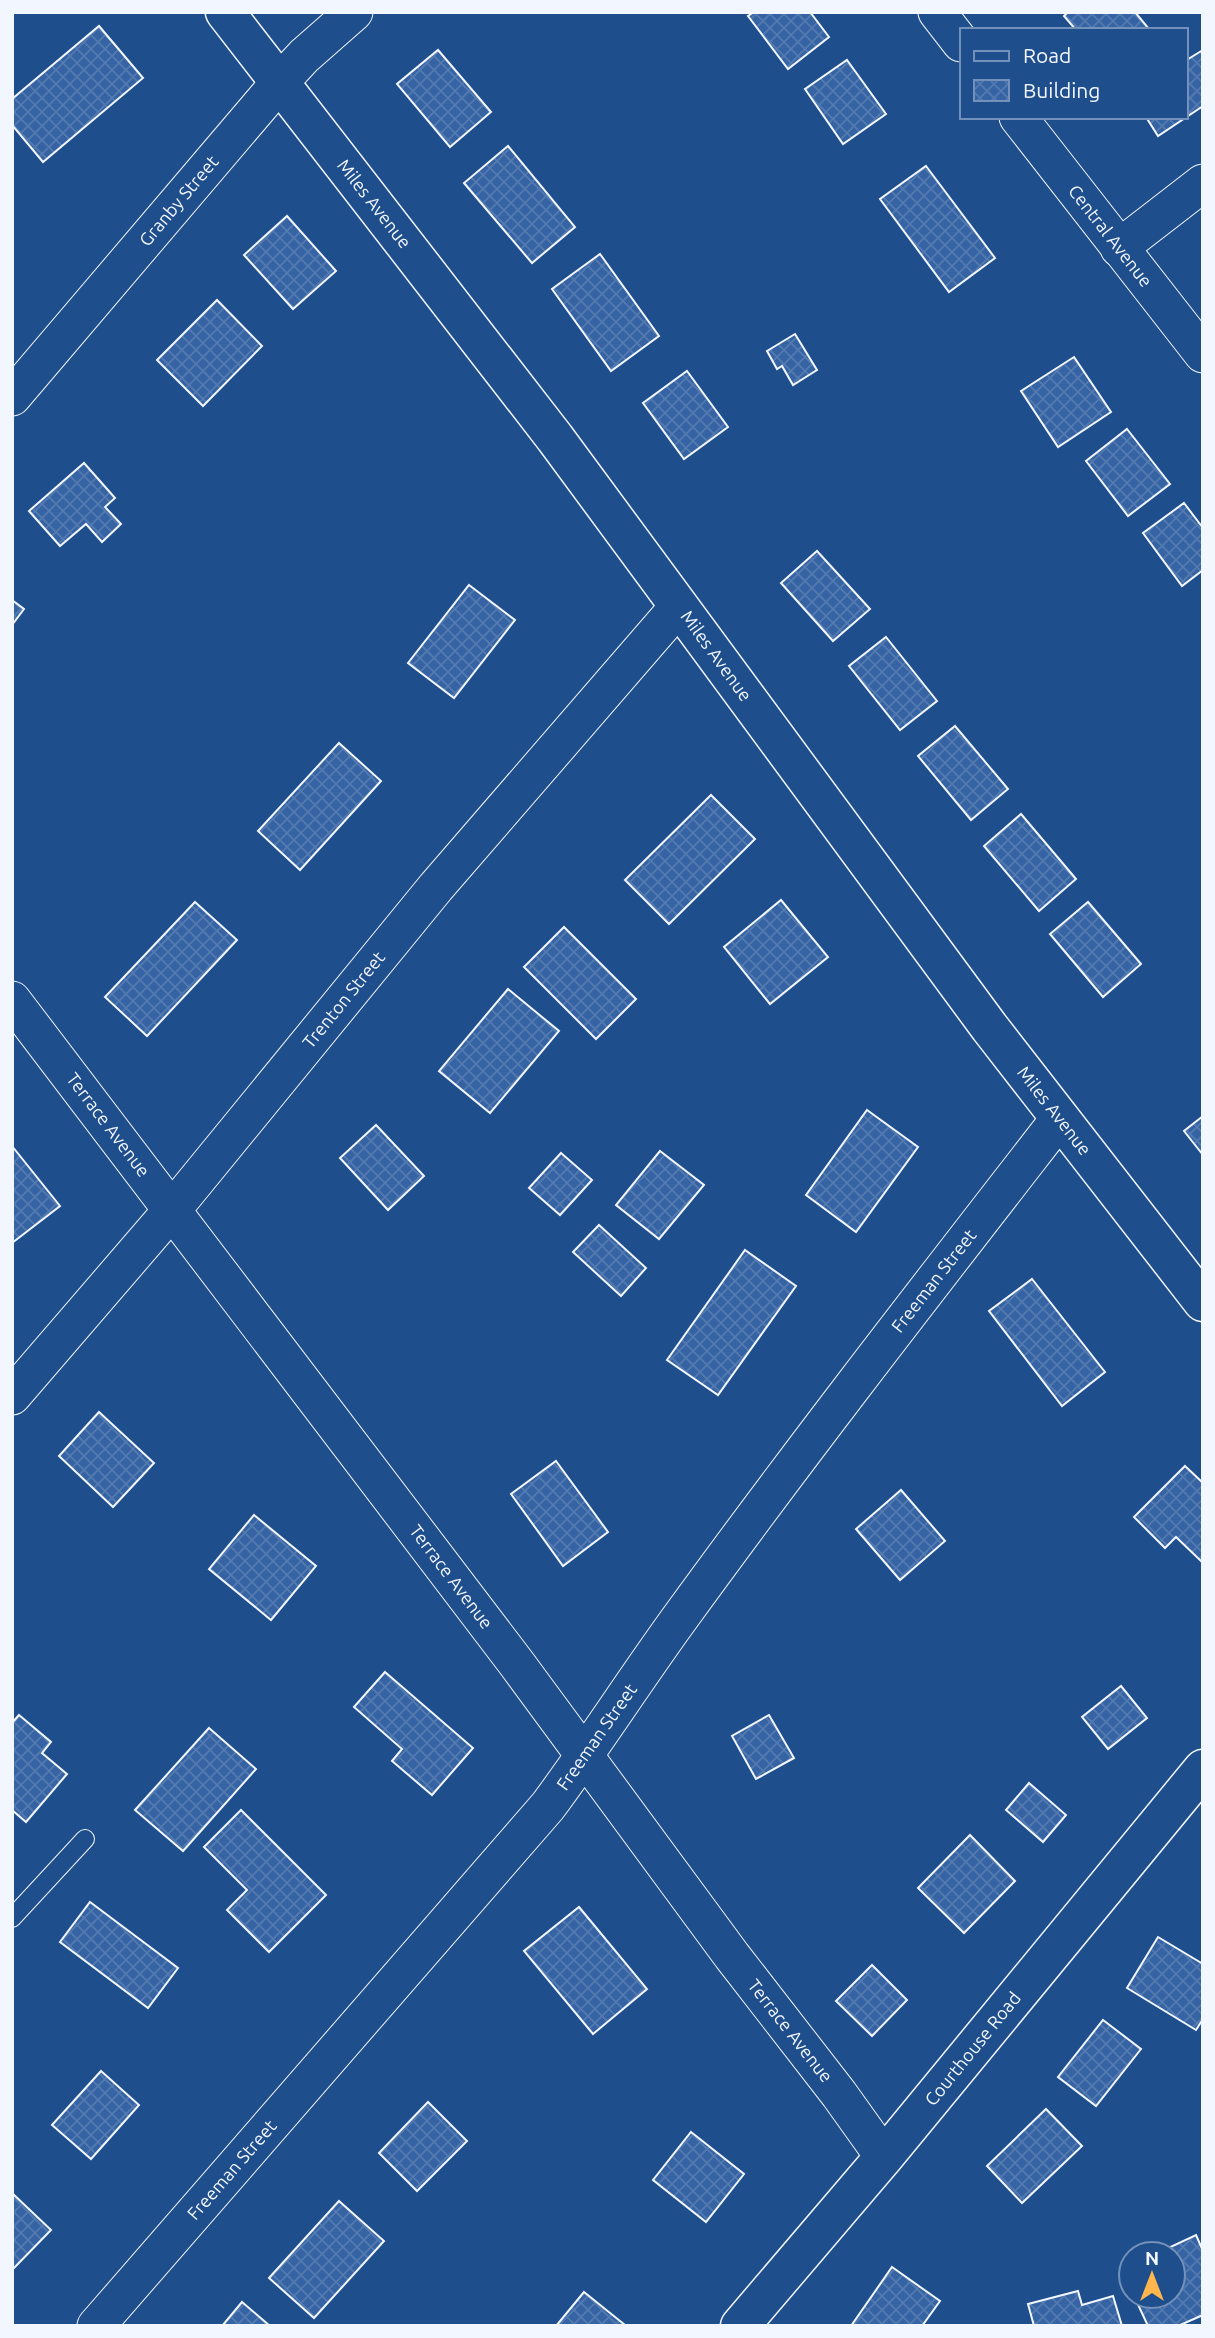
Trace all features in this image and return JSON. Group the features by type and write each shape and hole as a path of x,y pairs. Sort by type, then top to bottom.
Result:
{"street":[{"name":"Miles Avenue","path":"225,12 555,438 990,1028 1203,1302"},
{"name":"Granby Street","path":"12,397 280,82 304,56 354,12"},
{"path":"937,12 960,42"},
{"name":"Central Avenue","path":"1020,119 1203,354"},
{"path":"1119,248 1203,183"},
{"name":"Trenton Street","path":"12,1396 172,1210 436,887 679,606"},
{"name":"Terrace Avenue","path":"12,1000 517,1664 884,2157"},
{"name":"Freeman Street","path":"96,2326 548,1806 680,1618 821,1426 1060,1118"},
{"name":"Courthouse Road","path":"740,2326 884,2157 1203,1769"}],"lane":[{"path":"12,1918 85,1839"}],"building":[{"path":"754,12 810,12 829,37 788,69 748,16"},
{"path":"1068,12 1135,12 1148,28 1074,28 1064,16"},
{"path":"99,26 143,78 43,162 12,125 12,99"},
{"path":"438,50 491,112 450,147 397,84"},
{"path":"1203,50 1203,106 1187,117 1187,60"},
{"path":"847,60 886,114 843,144 805,89"},
{"path":"1147,119 1184,119 1158,136"},
{"path":"508,146 575,227 532,263 464,183"},
{"path":"926,166 995,258 949,292 880,199"},
{"path":"287,216 336,271 293,309 244,255"},
{"path":"600,254 659,336 611,371 552,289"},
{"path":"217,300 262,346 203,406 157,360"},
{"path":"795,334 817,370 793,385 782,366 777,369 767,351"},
{"path":"1074,357 1111,412 1058,447 1021,391"},
{"path":"687,371 728,427 684,459 643,403"},
{"path":"1127,429 1170,484 1128,516 1086,461"},
{"path":"84,463 115,498 105,507 121,524 102,542 86,524 60,546 29,511"},
{"path":"1184,503 1203,528 1203,570 1182,586 1143,533"},
{"path":"817,551 870,609 833,641 781,583"},
{"path":"469,585 515,620 454,698 408,663"},
{"path":"12,600 24,609 12,625"},
{"path":"886,637 937,701 900,730 849,666"},
{"path":"955,726 1008,789 971,820 918,756"},
{"path":"339,743 381,781 300,870 258,831"},
{"path":"711,795 755,839 669,924 625,880"},
{"path":"1021,814 1076,879 1039,911 984,846"},
{"path":"781,900 828,957 770,1004 724,947"},
{"path":"195,902 237,940 147,1036 105,997"},
{"path":"1088,902 1141,964 1103,997 1050,934"},
{"path":"564,927 636,999 596,1039 524,967"},
{"path":"508,989 559,1031 490,1113 439,1071"},
{"path":"867,1110 918,1147 856,1232 806,1195"},
{"path":"1203,1116 1203,1155 1184,1131"},
{"path":"376,1125 424,1176 388,1210 340,1158"},
{"path":"12,1146 60,1206 12,1243"},
{"path":"660,1151 704,1185 659,1239 616,1205"},
{"path":"561,1153 592,1180 560,1215 529,1188"},
{"path":"599,1225 646,1268 621,1296 573,1252"},
{"path":"745,1250 796,1286 718,1395 667,1360"},
{"path":"1032,1279 1105,1372 1062,1406 989,1311"},
{"path":"99,1412 154,1463 113,1507 59,1456"},
{"path":"556,1461 608,1532 563,1566 511,1494"},
{"path":"1185,1466 1203,1483 1203,1563 1176,1537 1165,1548 1134,1517"},
{"path":"901,1490 945,1541 900,1580 856,1529"},
{"path":"254,1515 316,1566 271,1620 209,1569"},
{"path":"385,1672 473,1748 432,1795 392,1761 402,1749 354,1707"},
{"path":"1121,1686 1147,1718 1108,1749 1082,1717"},
{"path":"19,1715 51,1742 42,1753 67,1774 26,1822 12,1810 12,1723"},
{"path":"769,1715 794,1758 756,1779 732,1736"},
{"path":"209,1728 256,1769 183,1851 135,1810"},
{"path":"1029,1783 1066,1815 1043,1842 1006,1810"},
{"path":"241,1810 326,1895 269,1952 227,1910 247,1890 204,1847"},
{"path":"970,1835 1015,1881 964,1933 918,1888"},
{"path":"90,1902 178,1968 148,2008 60,1942"},
{"path":"579,1907 647,1989 593,2034 524,1951"},
{"path":"1158,1937 1203,1964 1203,2019 1196,2030 1127,1988"},
{"path":"872,1965 907,2000 872,2036 836,2001"},
{"path":"1103,2020 1141,2049 1096,2106 1058,2077"},
{"path":"101,2071 139,2105 91,2159 52,2125"},
{"path":"428,2102 467,2141 417,2191 379,2153"},
{"path":"1046,2109 1082,2146 1022,2203 987,2166"},
{"path":"691,2132 744,2174 706,2222 653,2180"},
{"path":"12,2193 51,2230 12,2270"},
{"path":"339,2201 384,2241 314,2318 269,2278"},
{"path":"1196,2235 1203,2251 1203,2315 1178,2326 1148,2326 1141,2310 1187,2310 1185,2240"},
{"path":"892,2267 940,2301 922,2326 851,2326"},
{"path":"1078,2291 1082,2305 1113,2296 1122,2326 1034,2326 1028,2304"},
{"path":"584,2292 625,2325 556,2326"},
{"path":"242,2302 270,2326 222,2326"}]}
